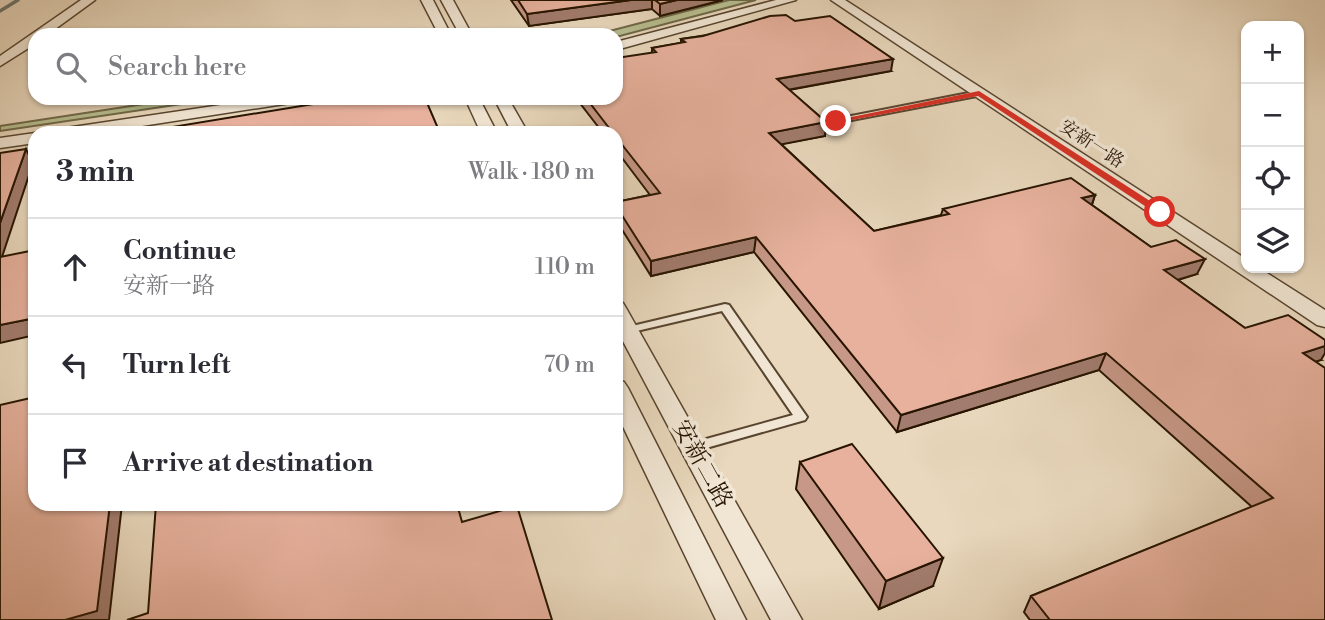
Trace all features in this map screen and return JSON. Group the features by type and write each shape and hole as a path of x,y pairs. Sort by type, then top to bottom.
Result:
{"street":[{"path":"49,28 89,0"},
{"path":"427,0 441,28"},
{"path":"447,0 462,28"},
{"path":"623,44 790,0"},
{"name":"安新一路","path":"838,0 1325,320"},
{"path":"0,62 28,42"},
{"path":"112,126 251,105"},
{"path":"475,105 486,126"},
{"path":"505,105 516,126"},
{"path":"0,143 28,139"},
{"name":"安新二路","path":"623,321 787,620"},
{"name":"安新二路","path":"623,402 732,620"}],"lane":[{"path":"836,121 979,93"},
{"path":"623,319 725,307 800,417 692,447"}],"green space":[{"path":"729,0 756,0 623,35 621,28"},
{"path":"137,105 175,105 0,131 0,126"}],"building":[{"path":"518,0 631,0 527,14"},
{"path":"655,0 677,0 660,4"},
{"path":"786,15 795,21 830,16 893,59 777,79 826,122 769,133 874,231 949,214 943,209 1071,178 1095,195 1082,198 1151,247 1176,240 1205,259 1164,270 1245,328 1288,315 1325,340 1325,346 1303,353 1325,368 1325,620 1050,620 1031,596 1273,498 1106,353 901,415 756,237 651,261 623,217 623,201 660,193 623,146 623,126 608,126 591,105 623,105 623,57 656,52 652,48 685,42 681,39 703,36 770,16"},
{"path":"307,105 428,105 437,126 178,126"},
{"path":"26,149 0,223 0,153"},
{"path":"28,251 28,319 0,325 0,257"},
{"path":"28,399 28,511 109,511 97,611 65,620 0,620 0,405"},
{"path":"852,444 943,558 886,581 800,462"},
{"path":"155,511 459,511 462,522 500,511 519,511 552,620 127,620 148,613"}],"waterway":[{"path":"0,11 18,0"}],"route":[{"path":"836,121 979,93 1160,212"}]}
